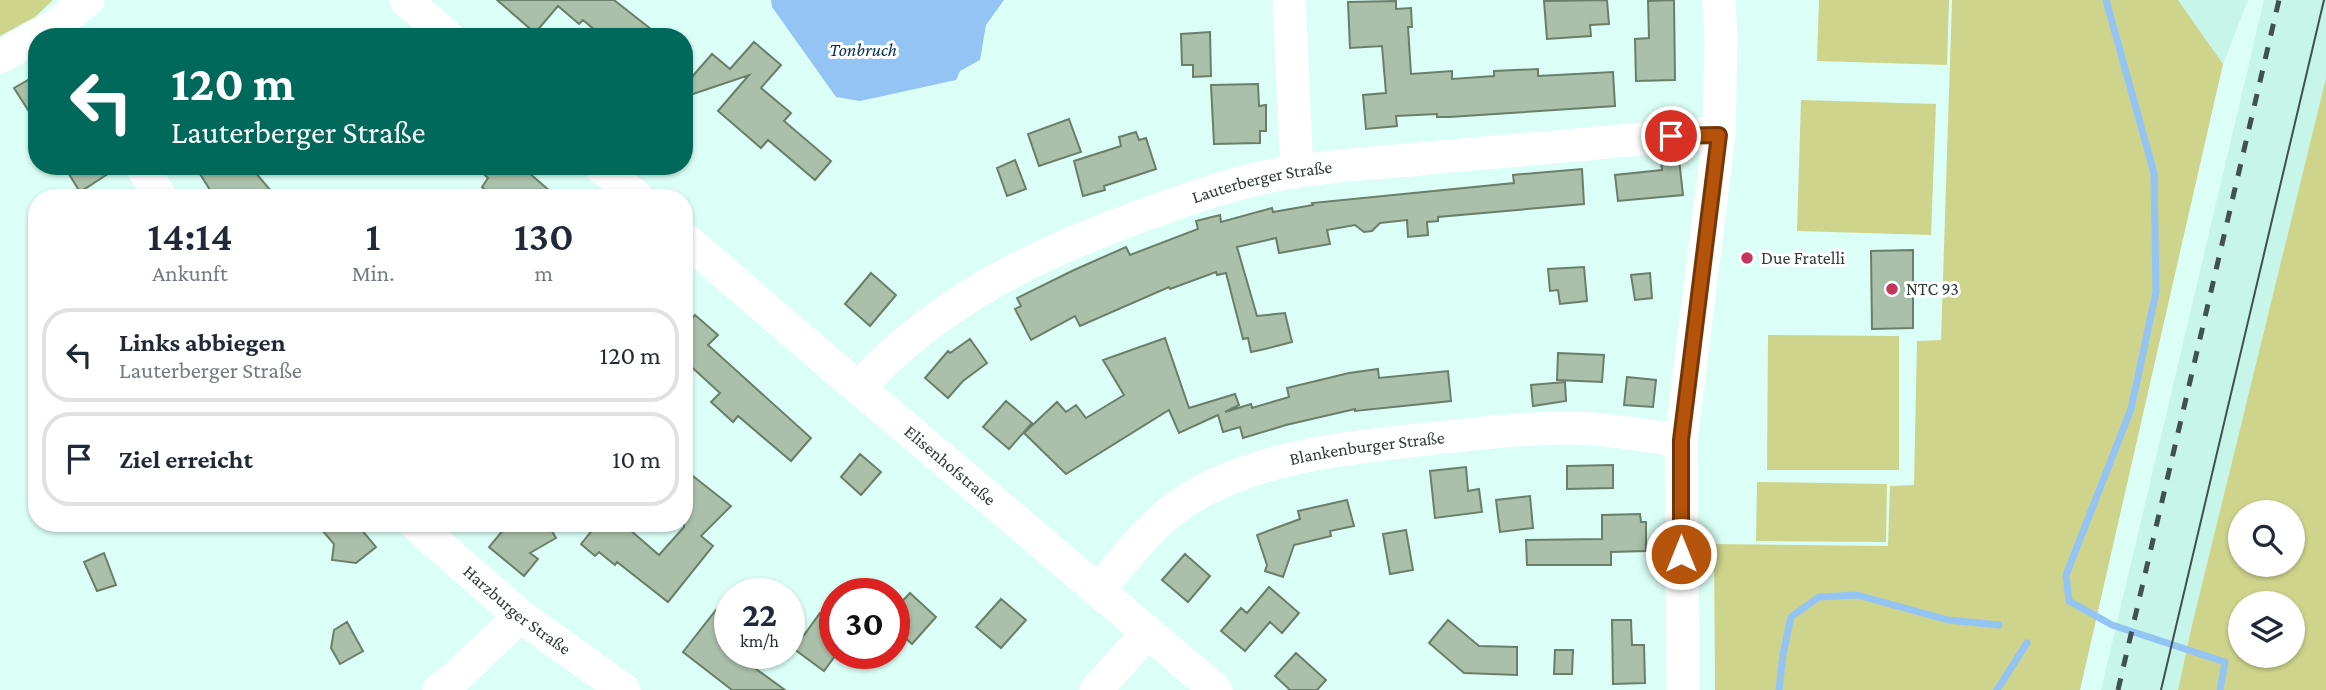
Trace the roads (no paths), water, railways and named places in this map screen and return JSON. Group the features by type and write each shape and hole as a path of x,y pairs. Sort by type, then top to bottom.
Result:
{"street":[{"path":"60,28 88,0"},
{"path":"406,0 438,28"},
{"path":"1289,0 1297,171"},
{"path":"1683,690 1681,440 1719,135 1719,0"},
{"path":"0,57 28,44"},
{"name":"Lauterberger Straße","path":"859,388 893,351 972,294 1005,274 1083,237 1191,198 1297,171 1553,146 1699,134 1719,135"},
{"path":"611,175 627,189"},
{"name":"Elisenhofstraße","path":"693,246 1216,690"},
{"name":"Blankenburger Straße","path":"1098,591 1161,522 1185,501 1246,472 1297,458 1382,444 1488,432 1560,428 1681,440"},
{"name":"Harzburger Straße","path":"424,532 520,616 624,690"},
{"path":"439,690 520,616"},
{"path":"1096,690 1148,632"}],"water":[{"name":"Tonbruch","path":"771,0 1004,0 986,25 980,60 960,71 956,80 860,101 836,97 772,7"}],"waterway":[{"path":"2106,0 2154,173 2156,292 2131,409 2066,575 2069,601 2112,625 2225,662 2220,690"},
{"path":"1779,690 1791,617 1819,597 1857,595 1948,620 1999,625"},
{"path":"1997,690 2027,643"}],"tram line":[{"path":"2161,690 2324,0"}],"railway":[{"path":"2118,690 2279,0"}],"place":[{"name":"Due Fratelli","path":"1747,258"},
{"name":"NTC 93","path":"1892,289"}]}
